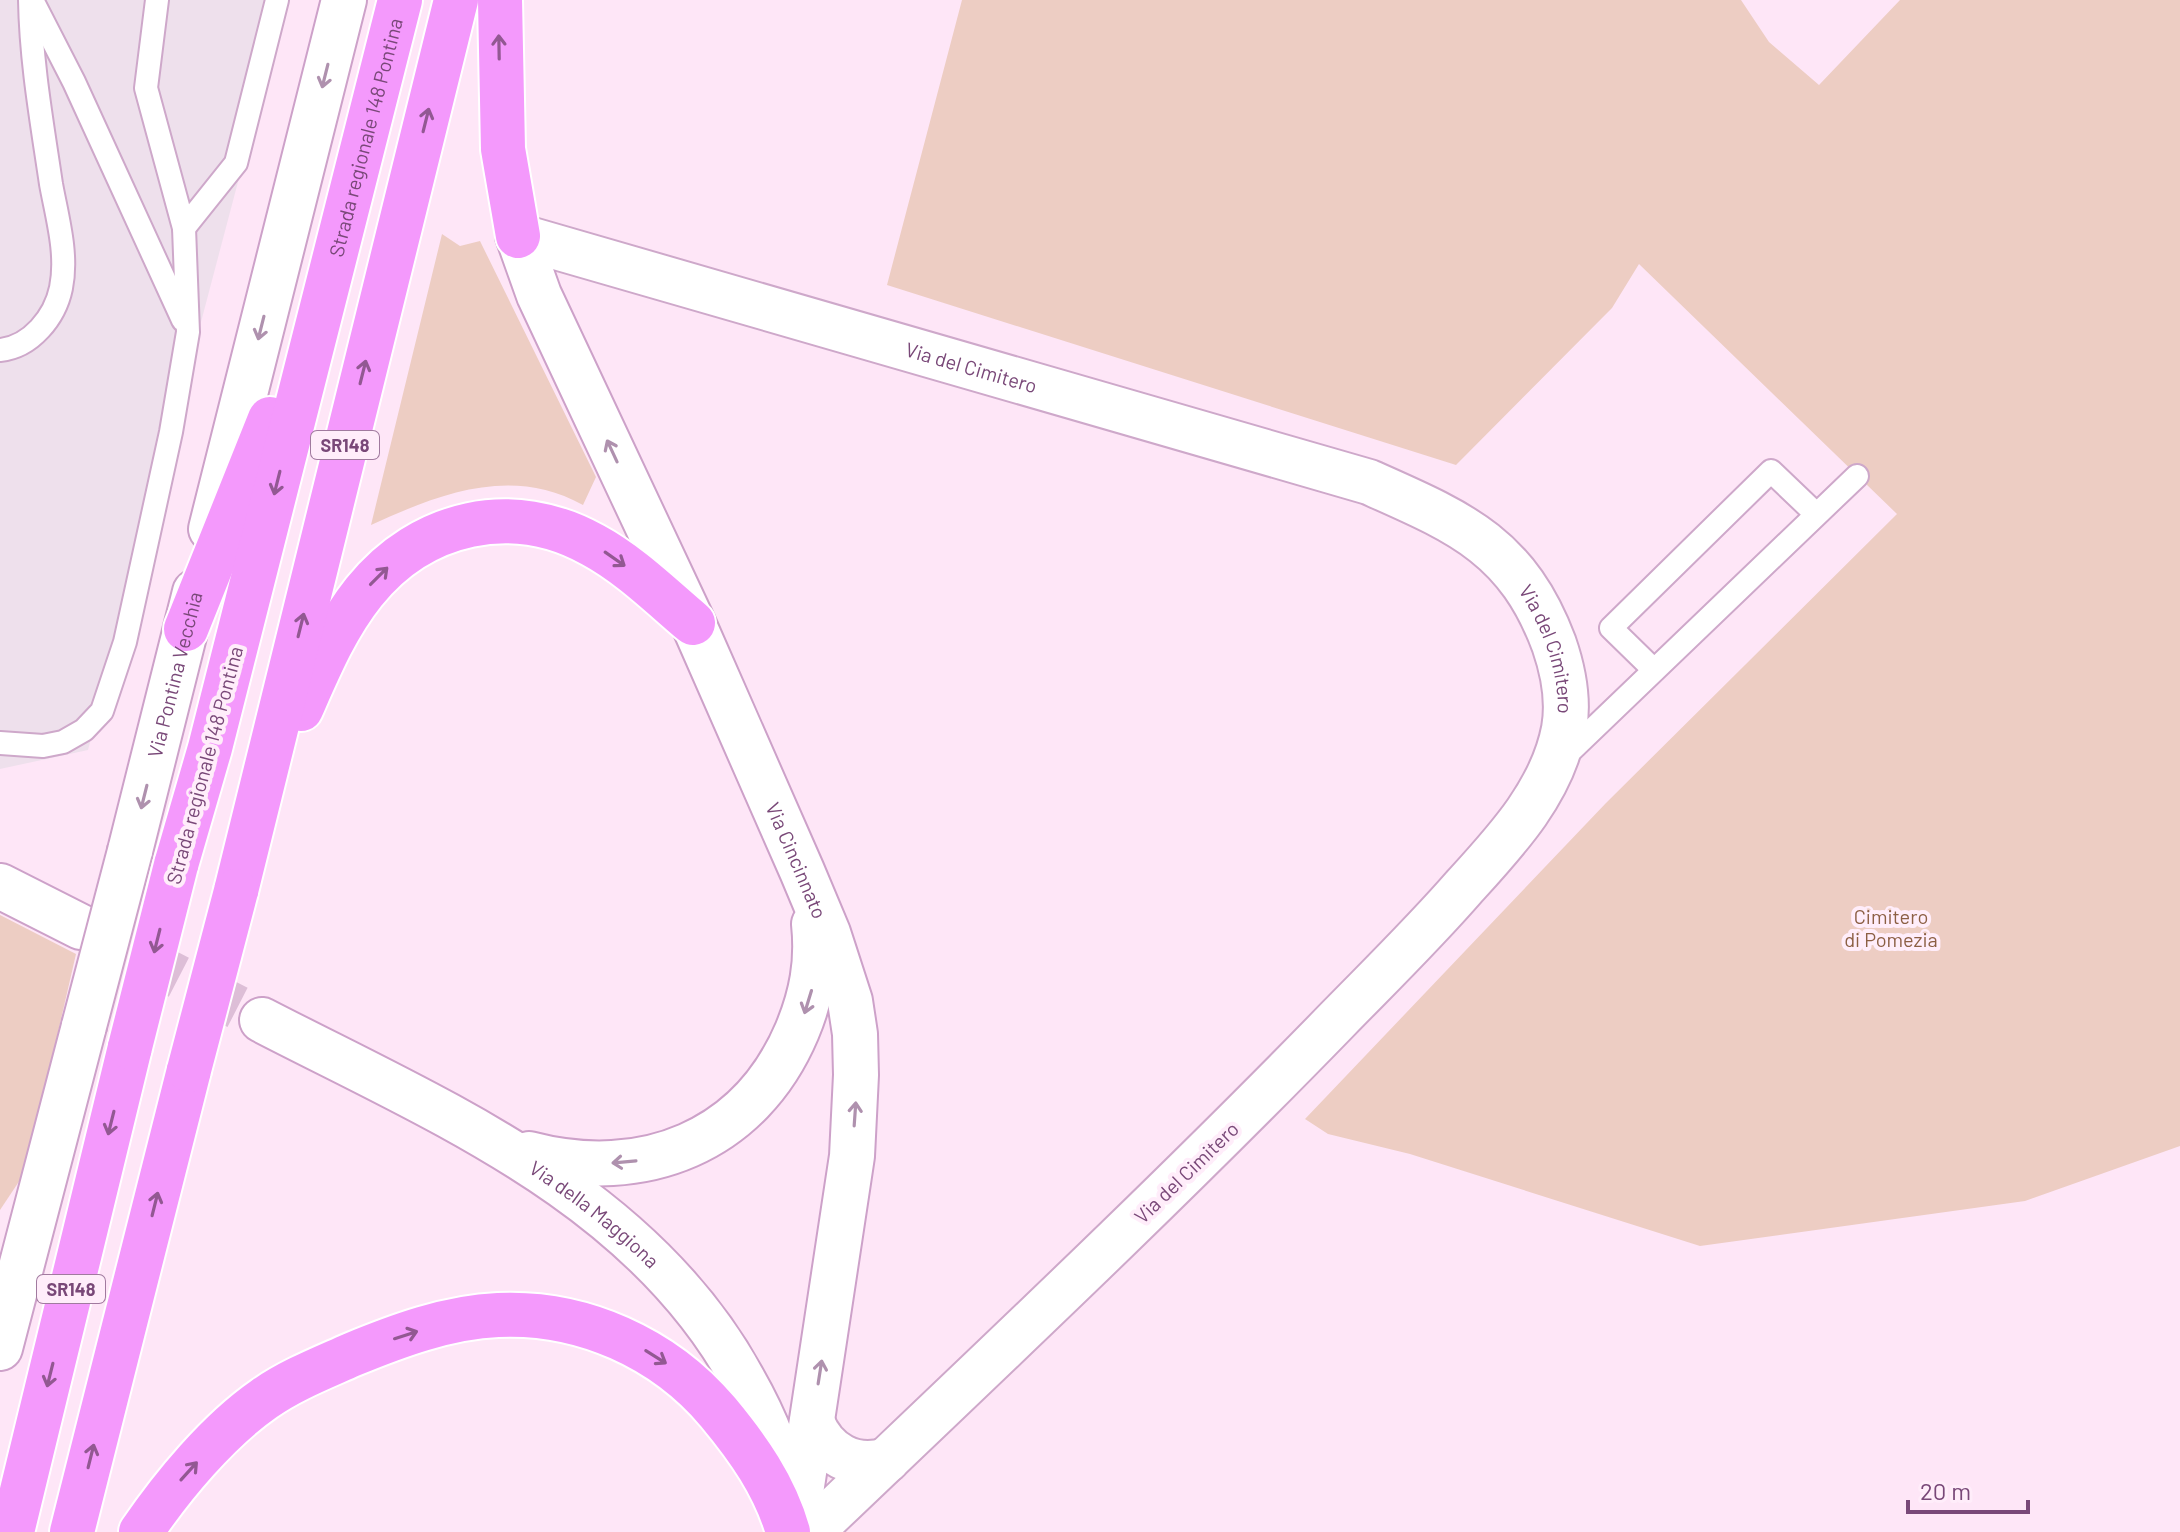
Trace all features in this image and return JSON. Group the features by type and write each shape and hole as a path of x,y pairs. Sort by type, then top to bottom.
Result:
{"highway":[{"name":"Strada regionale 148 Pontina","path":"12,1532 176,865 210,748 400,0"},
{"name":"SR148","path":"72,1532 236,891 456,0"},
{"path":"500,0 503,149 518,236"},
{"path":"186,629 337,250"},
{"path":"253,817 325,653 347,616 363,593 388,567 416,547 446,533 473,523 497,520 547,526 568,533 613,557 693,623"},
{"path":"141,1532 158,1507 210,1449 266,1398 373,1346 455,1321 499,1315 553,1319 592,1329 635,1345 671,1366 702,1393 748,1450 792,1532"}],"street":[{"name":"Via Pontina Vecchia","path":"0,1348 130,851 344,0"},
{"name":"Via Cincinnato","path":"518,236 539,295 693,623 802,871 828,933 850,1001 855,1034 856,1084 848,1189 792,1532"},
{"name":"Via del Cimitero","path":"518,236 1369,482 1424,506 1470,533 1502,558 1523,581 1542,614 1557,654 1566,695 1565,727 1552,768 1535,800 1501,847 1440,914 1203,1157 811,1532"},
{"path":"507,1148 572,1161 625,1163 676,1152 727,1124 764,1088 788,1053 809,1002 817,951 812,909 802,871"},
{"path":"0,886 81,927"},
{"name":"Via della Maggiona","path":"262,1020 507,1148 572,1190 616,1224 671,1280 710,1326 737,1369 774,1440 786,1485 792,1532"},
{"path":"0,1240 43,1184"},
{"path":"812,1422 826,1444 844,1459 869,1464 887,1460"}],"lane":[{"path":"31,0 74,82 188,332"},
{"path":"0,350 32,336 47,320 61,287 63,254 35,81 31,0"},
{"path":"0,743 43,746 63,742 84,730 102,711 125,642 171,432 188,332 184,228 146,88 157,0"},
{"path":"184,228 236,163 277,0"},
{"path":"1654,670 1611,628 1771,471 1816,514"},
{"path":"1552,768 1857,476"}],"shaded area":[{"path":"0,0 286,0 88,750 0,769"}],"green space":[{"name":"Cimitero di Pomezia","path":"962,0 1741,0 1769,42 1819,85 1900,0 2180,0 2180,1146 2025,1201 1700,1246 1410,1154 1328,1134 1305,1119 1606,803 1897,514 1639,264 1612,308 1456,465 887,285"},
{"path":"442,234 460,246 480,241 596,477 583,505 556,493 529,487 476,488 423,503 371,525"},
{"path":"0,915 76,954 26,1171 0,1210"}],"tunnel":[{"path":"81,927 262,1020"}]}
